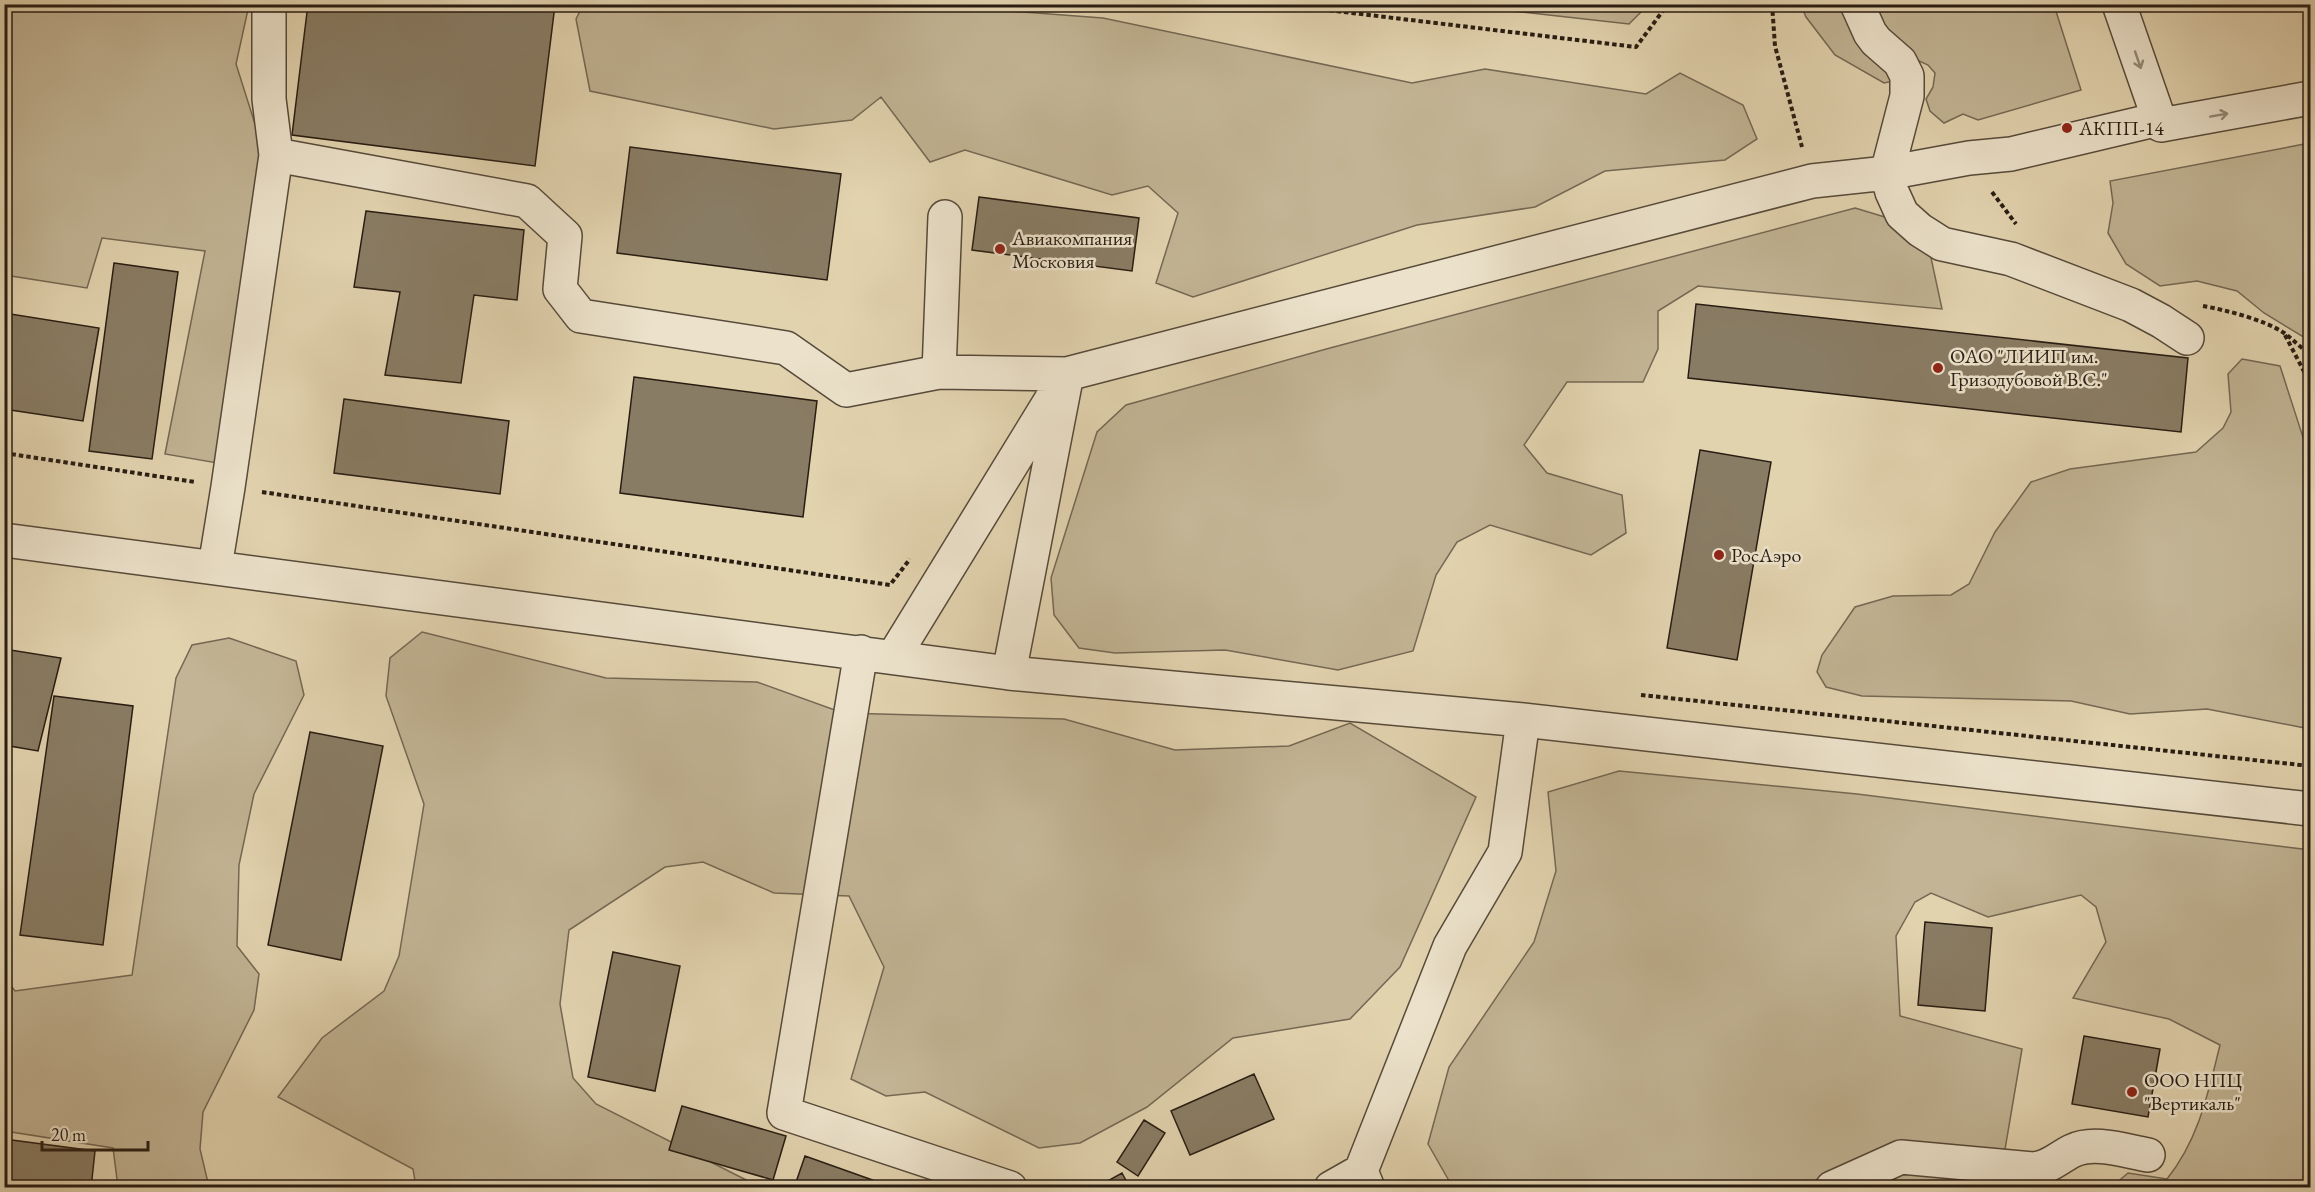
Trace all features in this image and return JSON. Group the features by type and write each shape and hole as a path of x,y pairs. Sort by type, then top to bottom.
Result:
{"street":[{"path":"215,567 276,155 269,99 269,4"},
{"path":"1857,4 1870,33 1900,62 1906,76 1907,96 1887,173 1892,192 1902,214 1931,238 1953,248 2011,259 2131,305 2162,321 2187,338"},
{"path":"2119,4 2160,122"},
{"path":"276,155 527,201 565,236 560,289 581,316 786,348 846,390 939,372 1067,374 1812,181 1887,173 1969,158 2011,154 2160,122 2310,98"},
{"path":"939,372 945,218"},
{"path":"894,656 1067,374"},
{"path":"1009,673 1067,374"},
{"path":"4,540 1009,673 1523,720 2310,809"},
{"path":"861,652 784,1113 1010,1188"},
{"path":"1331,1188 1365,1179 1450,946 1505,852 1523,720"},
{"path":"1832,1188 1901,1157 2021,1169 2046,1167 2071,1151 2084,1147 2096,1146 2148,1155"}],"path":[{"path":"1277,4 1636,47 1668,4"},
{"path":"2283,332 2310,383"},
{"path":"1633,695 2310,766"}],"shaded area":[{"path":"915,4 1103,18 1412,83 1485,69 1646,94 1680,73 1743,105 1757,139 1725,160 1605,171 1535,207 1417,225 1193,297 1156,283 1178,213 1148,186 1112,195 965,150 930,162 881,97 852,120 774,129 590,91 576,19 583,5"},
{"path":"2008,4 2010,10 2028,5 2054,5 2081,90 1978,120 1963,114 1944,123 1930,111 1926,99 1933,87 1935,73 1928,65 1904,54 1863,5"},
{"path":"4,5 249,5 236,64 268,165 223,464 165,454 205,251 102,238 87,288 5,275"},
{"path":"1459,5 1648,5 1629,24"},
{"path":"1801,5 1849,5 1898,80 1884,83 1835,55 1806,17"},
{"path":"2310,143 2310,341 2264,313 2237,291 2197,281 2160,286 2126,264 2108,233 2113,203 2110,181"},
{"path":"1855,208 1898,221 1930,253 1942,309 1698,286 1658,311 1658,349 1643,382 1567,382 1524,445 1547,473 1622,495 1626,533 1591,555 1490,525 1457,542 1436,575 1413,651 1338,670 1225,650 1115,653 1079,648 1054,615 1051,578 1097,432 1126,405 1330,348"},
{"path":"2242,359 2280,366 2310,459 2310,729 2207,709 2130,714 2071,701 1862,696 1826,687 1817,672 1822,655 1855,607 1893,596 1951,595 1969,584 1995,532 2031,482 2070,469 2196,452 2223,428 2231,412 2228,374"},
{"path":"422,632 606,678 757,682 843,713 1064,719 1175,750 1289,746 1350,723 1476,797 1400,967 1350,1019 1233,1038 1147,1107 1080,1143 1039,1148 925,1092 886,1096 851,1079 884,967 849,896 774,893 703,862 665,867 569,930 560,1004 573,1078 596,1104 760,1187 416,1187 413,1169 278,1097 322,1038 384,991 399,956 424,804 386,696 390,658"},
{"path":"229,638 296,661 304,695 254,794 239,865 237,946 259,974 254,1010 203,1112 200,1149 209,1187 118,1187 113,1148 5,1131 5,978 15,991 132,975 176,678 192,645"},
{"path":"1619,771 1857,794 2310,850 2310,1187 2114,1187 2128,1173 2167,1179 2195,1132 2220,1045 2169,1019 2073,998 2106,942 2096,907 2081,895 1988,917 1931,893 1915,902 1896,936 1900,1016 2022,1049 2002,1167 2014,1187 1452,1186 1428,1144 1449,1067 1534,942 1556,871 1548,792"}],"building":[{"path":"308,4 555,5 535,166 292,135"},
{"path":"2008,4 2028,4 2010,10"},
{"path":"630,147 841,174 827,280 617,253"},
{"path":"979,197 1139,218 1132,271 972,250"},
{"path":"366,211 524,230 517,300 474,295 461,383 385,375 400,292 354,287"},
{"path":"114,263 178,272 152,459 89,451"},
{"name":"ОАО \"ЛИИП им. Гризодубовой В.С.\"","path":"1696,304 2188,358 2181,432 1688,378"},
{"path":"4,313 99,328 83,421 4,409"},
{"path":"634,377 817,401 803,517 620,493"},
{"path":"344,399 509,421 500,494 334,473"},
{"name":"РосАэро","path":"1700,450 1771,462 1737,660 1667,648"},
{"path":"4,649 61,658 38,751 4,745"},
{"path":"54,696 133,706 103,945 20,935"},
{"path":"310,732 383,746 341,960 268,945"},
{"path":"1925,922 1992,928 1985,1011 1918,1005"},
{"path":"613,952 680,966 655,1091 588,1077"},
{"path":"2084,1036 2160,1049 2148,1117 2072,1104"},
{"path":"1254,1074 1274,1119 1190,1155 1171,1111"},
{"path":"682,1106 786,1136 773,1180 669,1150"},
{"path":"1144,1120 1165,1133 1138,1176 1117,1162"},
{"path":"4,1139 95,1151 91,1188 4,1188"},
{"path":"805,1156 895,1188 794,1188"},
{"path":"1122,1173 1130,1188 1095,1188"}],"place":[{"name":"АКПП-14","path":"2067,128"},
{"name":"Авиакомпания Московия","path":"1000,249"},
{"name":"ОАО \"ЛИИП им. Гризодубовой В.С.\"","path":"1938,368"},
{"name":"РосАэро","path":"1719,555"},
{"name":"ООО НПЦ \"Вертикаль\"","path":"2132,1092"}]}
